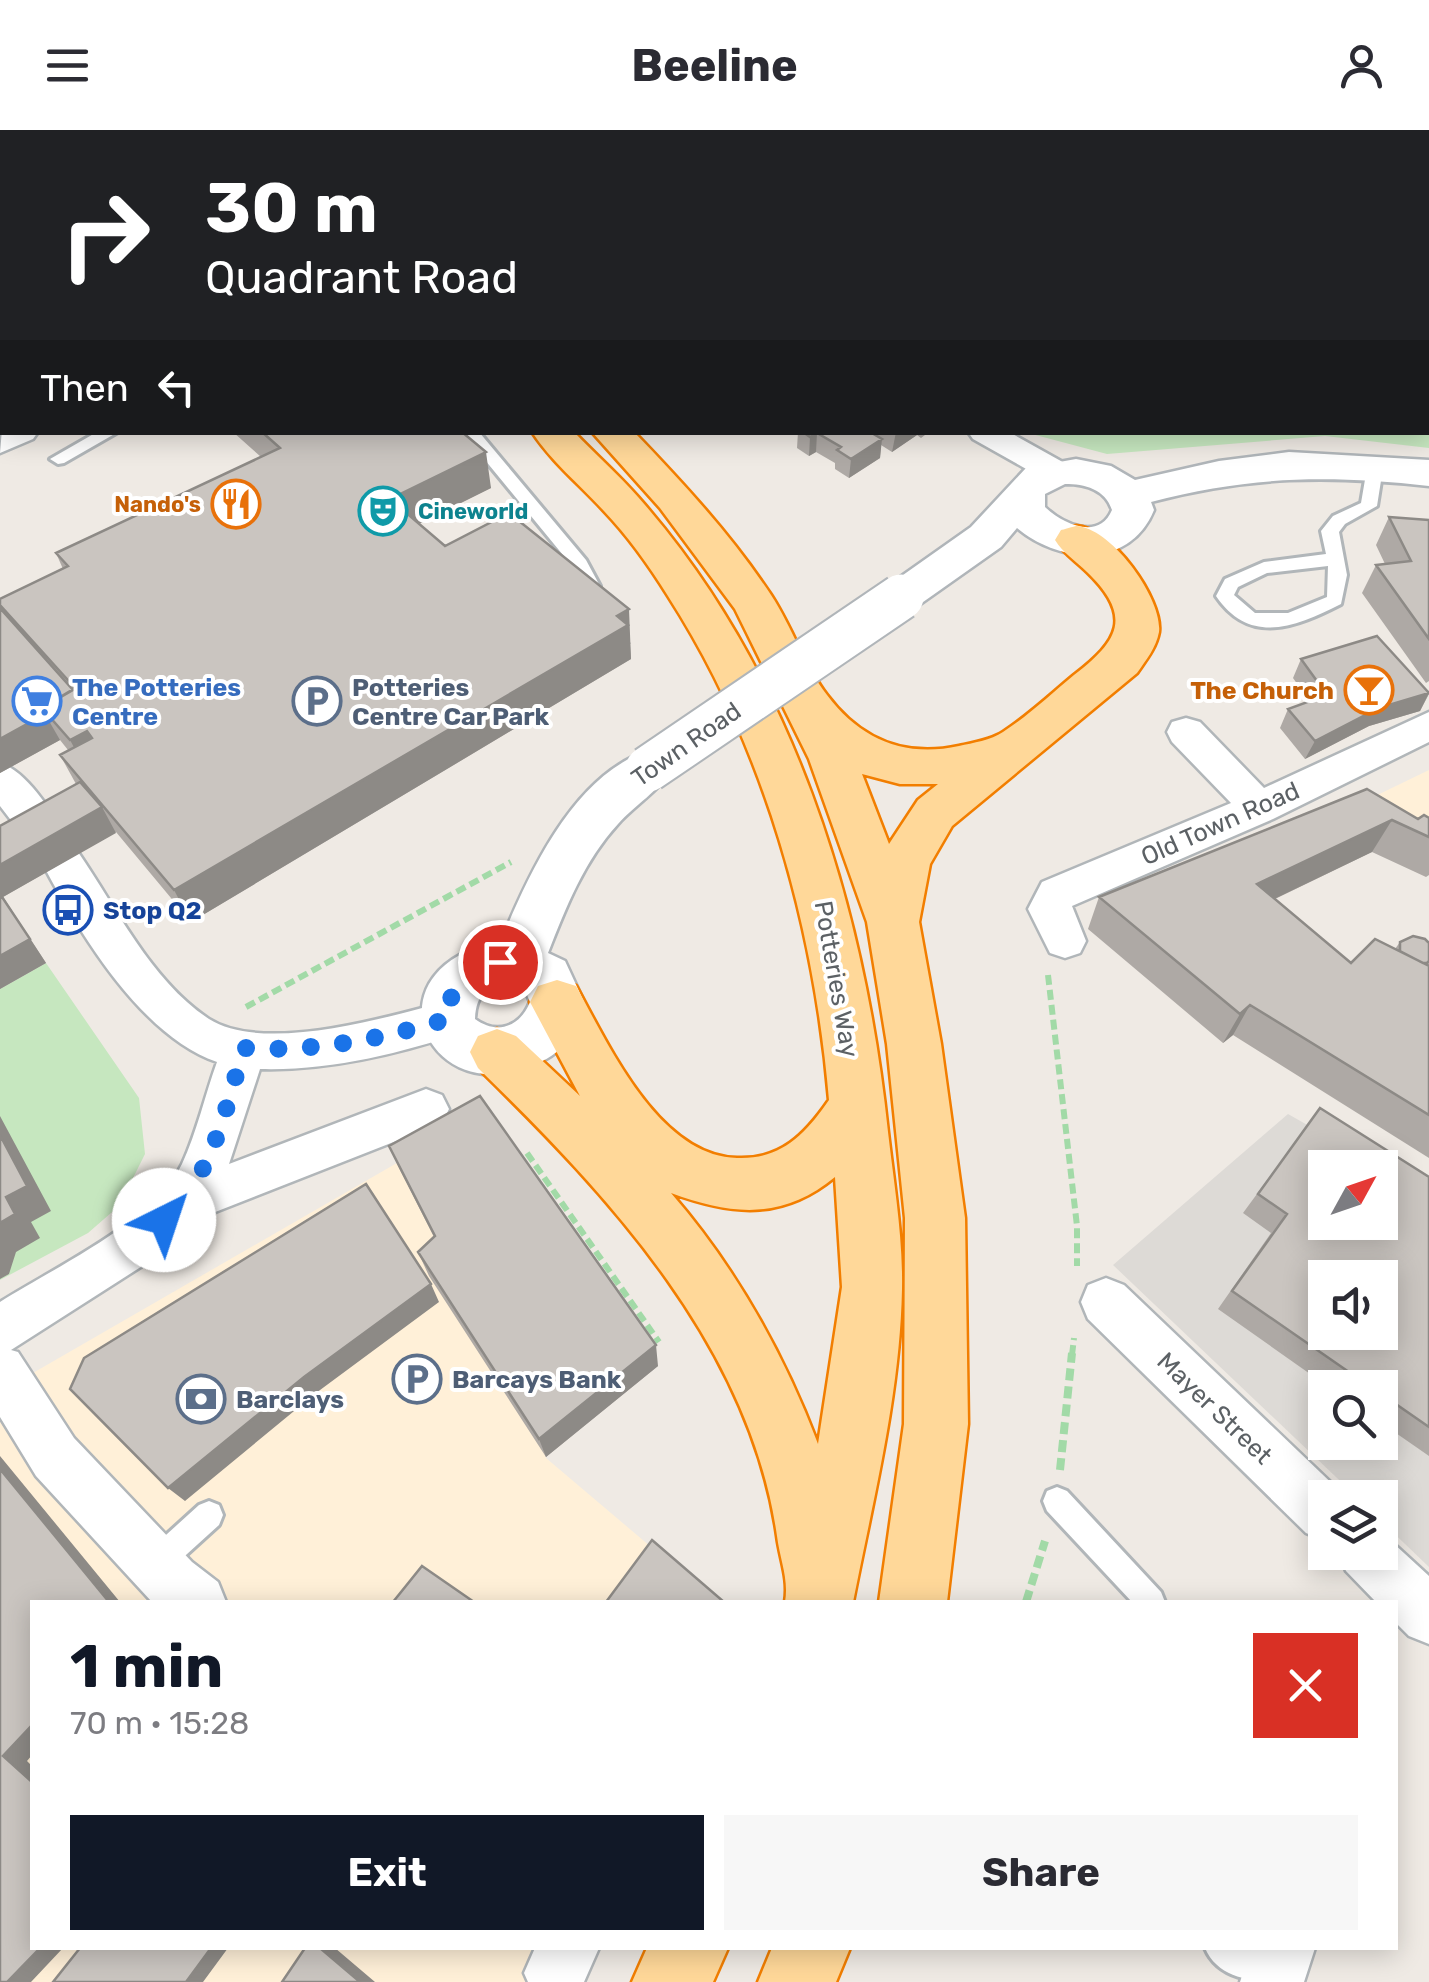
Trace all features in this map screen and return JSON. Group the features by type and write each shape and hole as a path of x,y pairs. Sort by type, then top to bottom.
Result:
{"highway":[{"name":"Potteries Way","path":"553,435 628,512 716,632 766,733 825,902 858,1100 871,1300 818,1600"},
{"path":"614,435 675,499 754,604 805,697 893,922 914,1044 936,1218 936,1424 913,1600"},
{"path":"1124,513 1117,560 1126,592"},
{"path":"893,922 900,868 935,813 1129,654 1138,634 1137,613 1111,569 1064,537"},
{"path":"805,697 829,730 846,745 887,764 950,767 1014,747"},
{"path":"557,1002 606,1089 631,1124 658,1155 694,1179 728,1188 768,1184 796,1172 829,1147 858,1100"},
{"path":"498,1052 588,1137 638,1195 680,1246 748,1352 810,1517 818,1600"},
{"path":"671,1982 688,1950"},
{"path":"798,1982 810,1950"}],"main road":[{"path":"1064,537 1029,518 1040,484 1096,475 1124,513 1195,477 1273,466 1309,464 1429,472"},
{"name":"Town Road","path":"518,962 556,868 616,792 998,527 1040,484"},
{"name":"Town Road","path":"909,590 988,547 1019,536 1101,539 1124,513"},
{"path":"518,962 546,976 557,1002 546,1031 533,1042 498,1052 465,1043 448,1019 454,988 465,975 481,966 518,962"}],"street":[{"path":"987,435 1040,484"},
{"name":"Old Town Road","path":"1062,936 1049,909 1057,894 1259,808 1429,726"},
{"path":"1186,732 1259,808"},
{"path":"0,778 134,968 167,1008 197,1034 244,1048 285,1050 342,1046 448,1019"},
{"path":"0,1330 144,1238 183,1203 202,1174 244,1048"},
{"path":"183,1203 426,1109"},
{"name":"Mayer Street","path":"1086,1306 1308,1499"},
{"path":"0,1370 54,1457 155,1564 196,1600"},
{"path":"1379,1570 1411,1613"}],"lane":[{"path":"58,459 104,435"},
{"path":"472,435 580,564 591,586 584,604"},
{"path":"1335,558 1264,568 1232,582 1225,596 1248,620 1272,624 1335,600 1340,586 1335,558 1330,531 1339,520 1369,506 1375,468"},
{"path":"1057,1501 1136,1597"},
{"path":"155,1564 209,1515"}],"path":[{"path":"197,1034 522,856"},
{"path":"1027,1600 1057,1501 1086,1306 1047,965 1062,936"},
{"path":"525,1151 660,1342"}],"shaded area":[{"path":"1429,770 1429,861 1336,815"},
{"path":"1288,1114 1351,1150 1308,1150 1308,1240 1398,1240 1398,1176 1429,1194 1429,1567 1398,1537 1398,1480 1339,1480 1318,1460 1398,1460 1398,1370 1308,1370 1308,1450 1113,1265"},
{"path":"480,1115 546,1458 714,1600 30,1600 30,1950 541,1950 525,1982 0,1982 0,1392"}],"green space":[{"path":"1036,435 1429,435 1429,448 1325,436 1107,454"},
{"path":"46,963 139,1098 145,1154 119,1206 88,1233 0,1280 0,989"}],"building":[{"name":"Potteries Centre Car Park","path":"265,435 466,435 486,452 390,499 445,546 509,513 629,609 617,616 628,625 174,890 60,755 92,738 87,731 70,740 42,708 75,688 0,605 0,599 68,566 56,553 280,448"},
{"path":"820,435 875,435 882,439 851,459 837,450 841,447"},
{"path":"1389,517 1429,520 1429,639 1376,565 1411,561"},
{"path":"0,608 73,690 42,708 45,714 0,739"},
{"path":"1377,636 1429,693 1379,708 1315,741 1288,709 1327,695 1301,659"},
{"path":"80,782 102,807 0,865 0,826"},
{"path":"1367,789 1418,819 1424,815 1429,818 1429,837 1392,820 1257,884 1351,963 1375,939 1429,966 1429,1115 1250,1005 1240,1014 1099,897"},
{"path":"0,894 30,939 0,956"},
{"path":"1413,936 1429,943 1427,963 1400,951 1400,942"},
{"path":"480,1096 656,1345 539,1439 418,1252 435,1236 389,1146"},
{"path":"1320,1108 1386,1150 1308,1150 1308,1240 1398,1240 1398,1157 1429,1177 1429,1427 1398,1405 1398,1370 1346,1370 1317,1350 1398,1350 1398,1260 1308,1260 1308,1344 1232,1291 1287,1214 1258,1194"},
{"path":"0,1135 27,1186 6,1197 15,1214 0,1223"},
{"path":"366,1184 431,1284 304,1377 168,1488 70,1389 84,1358"},
{"path":"0,1469 107,1600 30,1600 30,1727 3,1756 30,1780 30,1950 38,1950 7,1982 0,1982"},
{"path":"652,1540 722,1600 607,1600"},
{"path":"422,1566 471,1600 395,1600"},
{"path":"78,1950 210,1950 186,1982 53,1982"},
{"path":"304,1950 322,1950 360,1982 282,1982"}],"place":[{"name":"Nando's","path":"236,504"},
{"name":"Cineworld","path":"383,511"},
{"name":"The Church","path":"1369,690"},
{"name":"The Potteries Centre","path":"37,701"},
{"name":"Potteries Centre Car Park","path":"317,701"},
{"name":"Stop Q2","path":"68,910"},
{"name":"Barcays Bank","path":"417,1379"},
{"name":"Barclays","path":"201,1399"}],"route":[{"path":"164,1220 183,1203 202,1174 244,1048 342,1046 448,1019 448,1003 465,975 500,962"}]}
